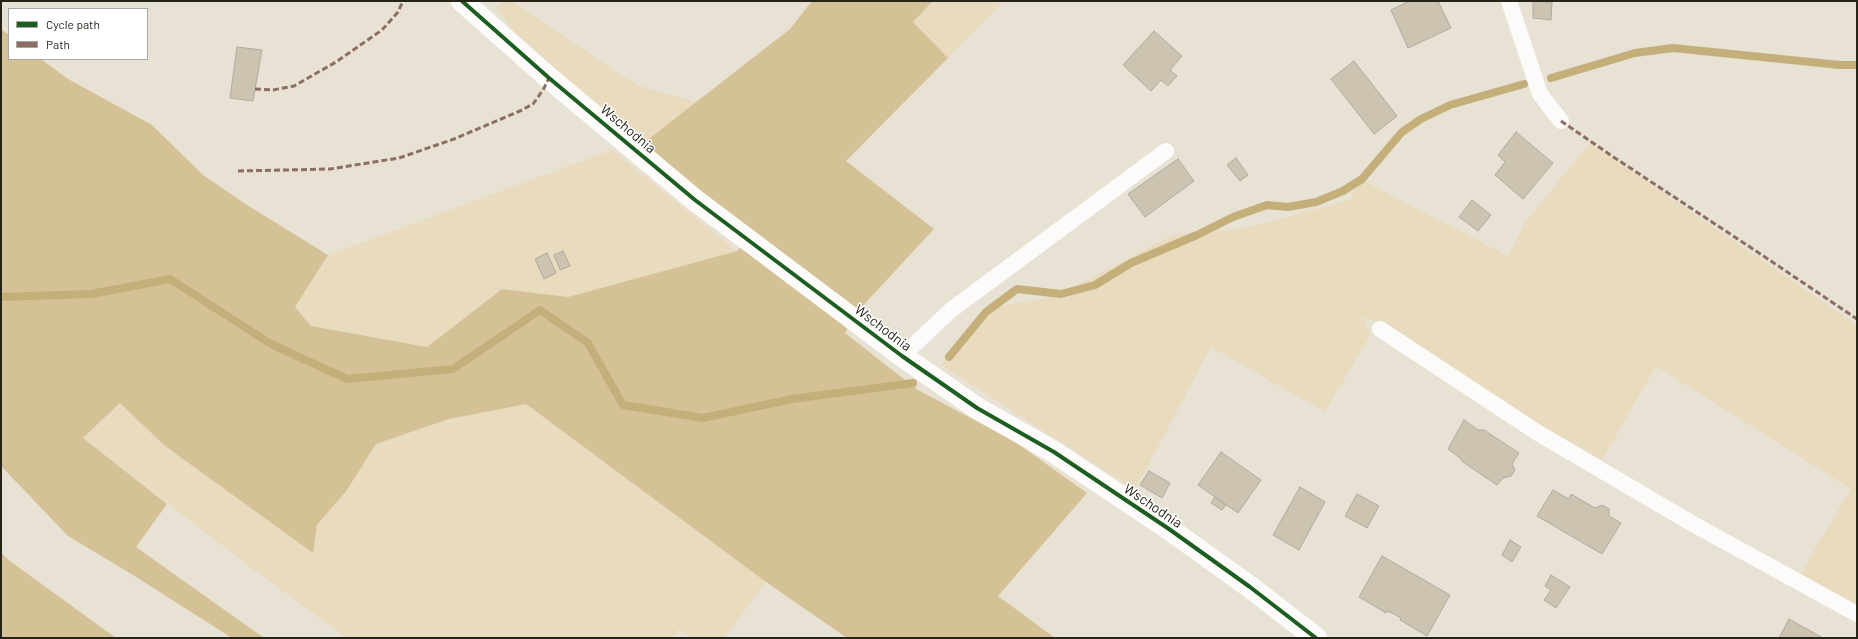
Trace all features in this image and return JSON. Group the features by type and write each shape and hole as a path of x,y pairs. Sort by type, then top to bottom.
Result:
{"street":[{"name":"Wschodnia","path":"462,1 550,78 695,200 902,356 977,408 1054,452 1169,529 1250,587 1316,638"}],"lane":[{"path":"1509,1 1540,94 1561,121"},
{"path":"902,356 951,310 1166,151"},
{"path":"1380,329 1538,433 1693,524 1857,614"}],"shaded area":[{"path":"502,1 512,1 636,85 698,102 641,145 511,29 496,7"},
{"path":"812,1 933,1 913,22 948,58 846,161 934,229 856,313 845,333 918,390 1014,441 1087,493 998,596 1055,638 847,638 766,582 526,404 449,419 376,444 347,490 317,525 313,553 165,446 120,403 83,438 167,504 136,547 264,638 232,638 133,575 68,536 1,466 1,29 8,34 8,60 42,60 68,79 152,125 203,175 247,205 328,255 295,307 311,326 427,347 502,289 568,297 737,251 753,233 641,145 790,29"},
{"path":"933,1 1004,1 948,58 913,22"},
{"path":"1590,143 1857,325 1857,607 1800,574 1851,489 1656,366 1602,460 1538,423 1382,323 1362,317 1370,335 1325,412 1211,347 1135,490 941,365 990,308 1057,296 1173,235 1246,228 1350,200 1362,180 1508,256 1526,221"},
{"path":"612,150 737,251 568,297 502,289 427,347 311,326 295,307 328,255"},
{"path":"121,403 165,446 313,552 317,525 347,490 376,444 449,419 526,403 766,582 724,638 692,638 679,629 672,638 347,638 250,567 83,438"},
{"path":"1,553 10,561 116,638 1,638"}],"building":[{"path":"1409,1 1438,1 1451,28 1408,48 1391,10"},
{"path":"1533,1 1552,2 1551,20 1533,18"},
{"path":"1154,31 1182,56 1170,70 1177,76 1168,86 1161,80 1151,91 1123,65"},
{"path":"237,47 262,50 253,101 230,98"},
{"path":"1354,61 1397,116 1374,134 1331,79"},
{"path":"1516,132 1553,163 1523,199 1495,175 1505,162 1498,155"},
{"path":"1236,158 1248,175 1240,181 1227,165"},
{"path":"1178,159 1194,181 1145,217 1128,194"},
{"path":"1472,200 1491,215 1478,231 1459,217"},
{"path":"563,251 570,266 560,270 554,255"},
{"path":"547,253 556,273 544,279 535,259"},
{"path":"1464,420 1478,430 1484,430 1519,453 1512,464 1515,470 1511,476 1503,478 1497,485 1463,462 1448,449"},
{"path":"1221,452 1261,480 1238,513 1198,485"},
{"path":"1149,471 1170,483 1162,498 1140,485"},
{"path":"1300,487 1325,502 1299,550 1273,535"},
{"path":"1553,490 1569,499 1571,494 1595,508 1602,505 1609,509 1609,516 1621,523 1602,554 1537,516"},
{"path":"1357,494 1379,506 1367,528 1345,516"},
{"path":"1215,497 1226,505 1222,510 1211,503"},
{"path":"1510,540 1521,547 1512,562 1502,555"},
{"path":"1382,556 1450,595 1427,636 1400,620 1401,618 1387,611 1386,613 1359,597"},
{"path":"1551,575 1570,587 1556,608 1544,600 1551,590 1545,586"},
{"path":"1789,619 1823,638 1779,638"}],"waterway":[{"path":"1551,78 1635,53 1673,48 1840,65 1857,65"},
{"path":"949,357 986,312 1017,289 1061,294 1095,285 1131,263 1197,235 1233,217 1267,205 1288,207 1316,202 1343,191 1362,179 1402,132 1421,119 1450,105 1524,84"},
{"path":"1,297 91,294 170,279 271,344 347,379 453,369 540,310 588,343 623,405 703,418 792,399 913,383"}],"marked path":[{"path":"255,89 273,90 294,86 336,62 382,30 398,12 403,1"},
{"path":"238,171 330,169 399,158 454,139 520,111 533,104 549,78"},
{"path":"1561,121 1857,319"}],"cycle path":[{"path":"462,1 549,78 695,200 902,356 977,408 1054,452 1169,529 1250,587 1316,638"}]}
